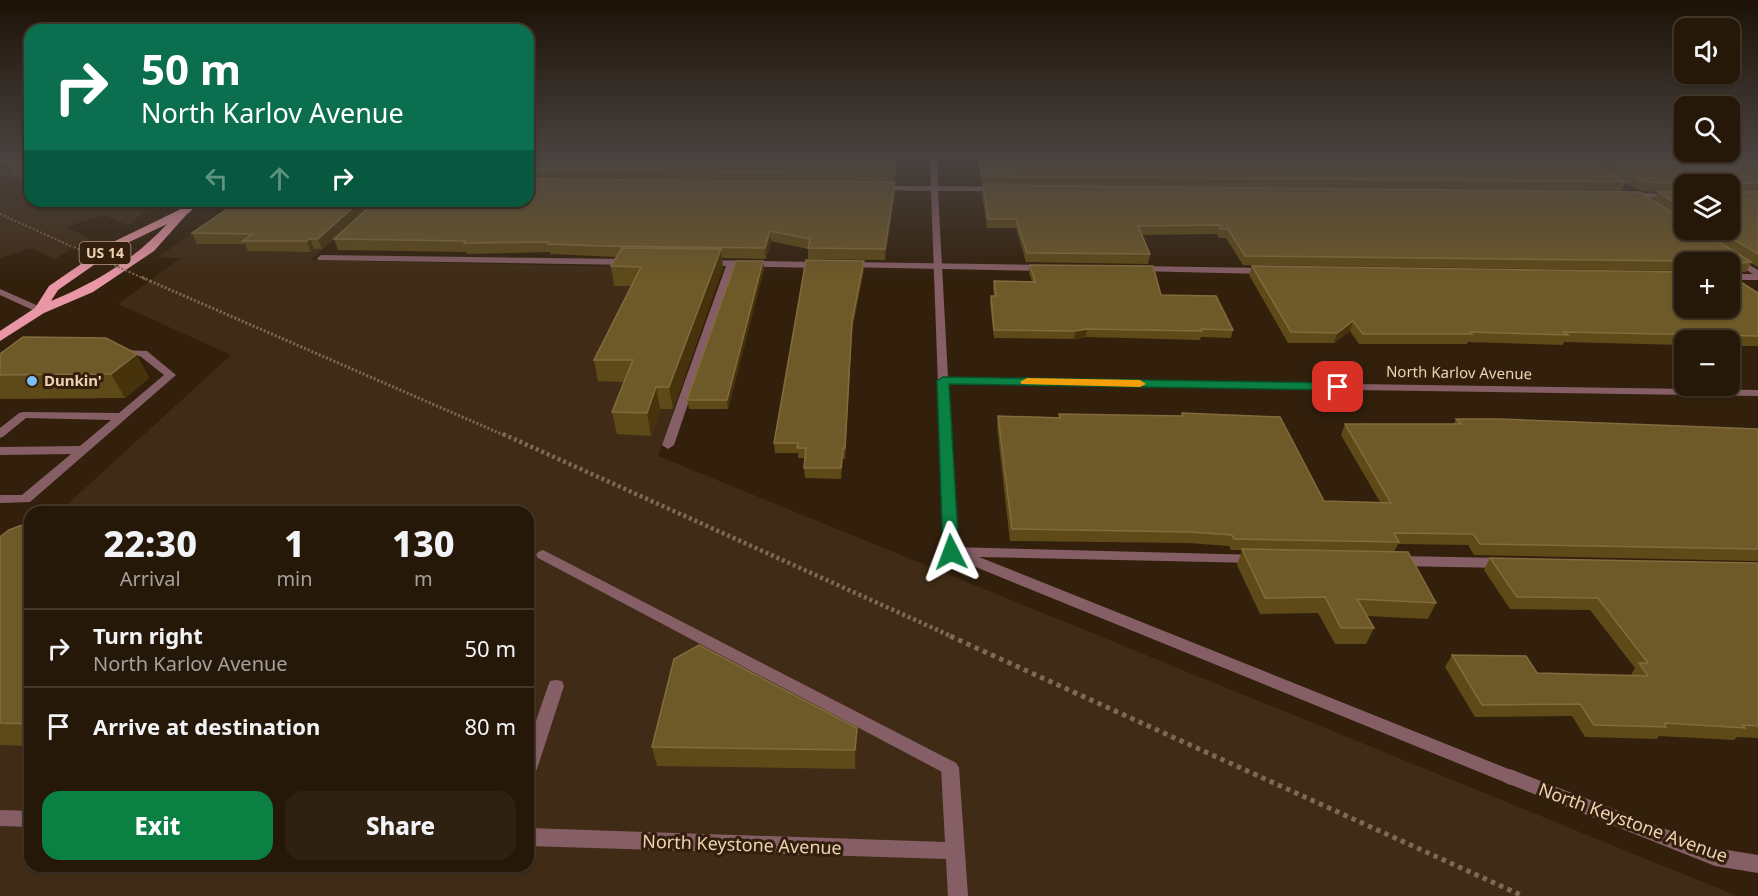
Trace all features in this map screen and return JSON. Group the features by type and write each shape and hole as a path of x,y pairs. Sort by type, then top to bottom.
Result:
{"main road":[{"name":"US 14","path":"40,310 53,288 117,244 190,207"},
{"name":"US 14","path":"0,337 40,310 90,290 157,244 183,212"}],"street":[{"path":"935,198 951,552 1269,558"},
{"path":"1642,198 1656,207"},
{"path":"329,251 321,258 637,262"},
{"path":"696,263 1059,268"},
{"path":"1740,263 1758,275"},
{"path":"668,445 731,264"},
{"path":"1130,269 1271,271"},
{"path":"1740,276 1758,275"},
{"path":"0,292 40,310"},
{"path":"0,499 25,499 171,375 143,353 110,353"},
{"name":"North Karlov Avenue","path":"943,381 1758,393"},
{"path":"0,434 23,416 122,417"},
{"path":"0,451 83,450"},
{"name":"North Keystone Avenue","path":"951,552 1715,857 1758,864"},
{"path":"543,555 950,768 958,896"},
{"path":"1388,561 1519,563"},
{"path":"534,750 556,686"},
{"path":"0,818 24,819"},
{"name":"North Keystone Avenue","path":"534,837 956,851"}],"path":[{"path":"0,214 597,477 1523,896"}],"shaded area":[{"path":"0,198 24,198 24,207 151,207 128,225 104,215 66,227 89,238 55,259 30,248 0,258"},
{"path":"230,207 369,207 311,260 722,269 658,456 1737,896 0,896 0,567 24,545 24,872 534,872 534,506 65,506 231,355 118,304 181,258 158,257"}],"building":[{"path":"534,198 893,198 885,249 808,248 810,239 770,231 765,248 334,239 369,207 534,207"},
{"path":"985,198 1649,198 1674,214 1674,240 1716,240 1735,252 1674,252 1674,261 1245,256 1228,229 1221,229 1219,225 1138,226 1150,254 1027,253 1016,219 988,219"},
{"path":"1740,198 1758,198 1758,254 1735,240 1740,240"},
{"path":"230,207 353,207 318,239 307,241 243,241 252,234 192,233"},
{"path":"622,248 721,249 669,387 656,387 647,413 612,412 633,360 594,360 641,267 611,266"},
{"path":"1740,255 1751,262 1740,263"},
{"path":"806,260 864,261 852,322 845,448 843,448 841,468 804,468 806,448 797,448 798,443 774,443"},
{"path":"736,261 763,261 727,400 687,400"},
{"path":"1030,265 1153,266 1161,295 1216,296 1233,330 994,330 991,296 996,296 994,281 1035,282"},
{"path":"1252,266 1674,272 1674,318 1740,318 1740,281 1758,293 1758,336 1740,336 1740,330 1674,330 1674,334 1564,332 1568,335 1470,332 1472,334 1363,334 1353,321 1337,333 1291,332"},
{"path":"23,337 106,338 137,354 111,374 0,375 0,354"},
{"path":"1182,413 1280,417 1324,501 1391,503 1345,424 1461,424 1456,419 1500,419 1758,429 1758,549 1480,544 1473,534 1394,533 1399,542 1234,539 1232,535 1191,532 1012,529 998,416 1060,418 1059,414 1183,416"},
{"path":"24,524 24,724 0,723 0,537 9,530"},
{"path":"1242,549 1408,552 1436,603 1357,599 1374,628 1341,628 1325,597 1265,598"},
{"path":"1490,558 1758,563 1758,726 1743,725 1745,728 1664,723 1666,727 1594,725 1580,704 1482,705 1452,655 1526,656 1537,673 1648,676 1639,663 1648,663 1598,598 1517,597"},
{"path":"699,645 857,728 855,750 652,747 674,659"}],"slow traffic":[{"path":"1027,382 1140,384"}],"place":[{"name":"Dunkin'","path":"32,381"}],"route":[{"path":"951,552 943,381 1338,387"}]}
